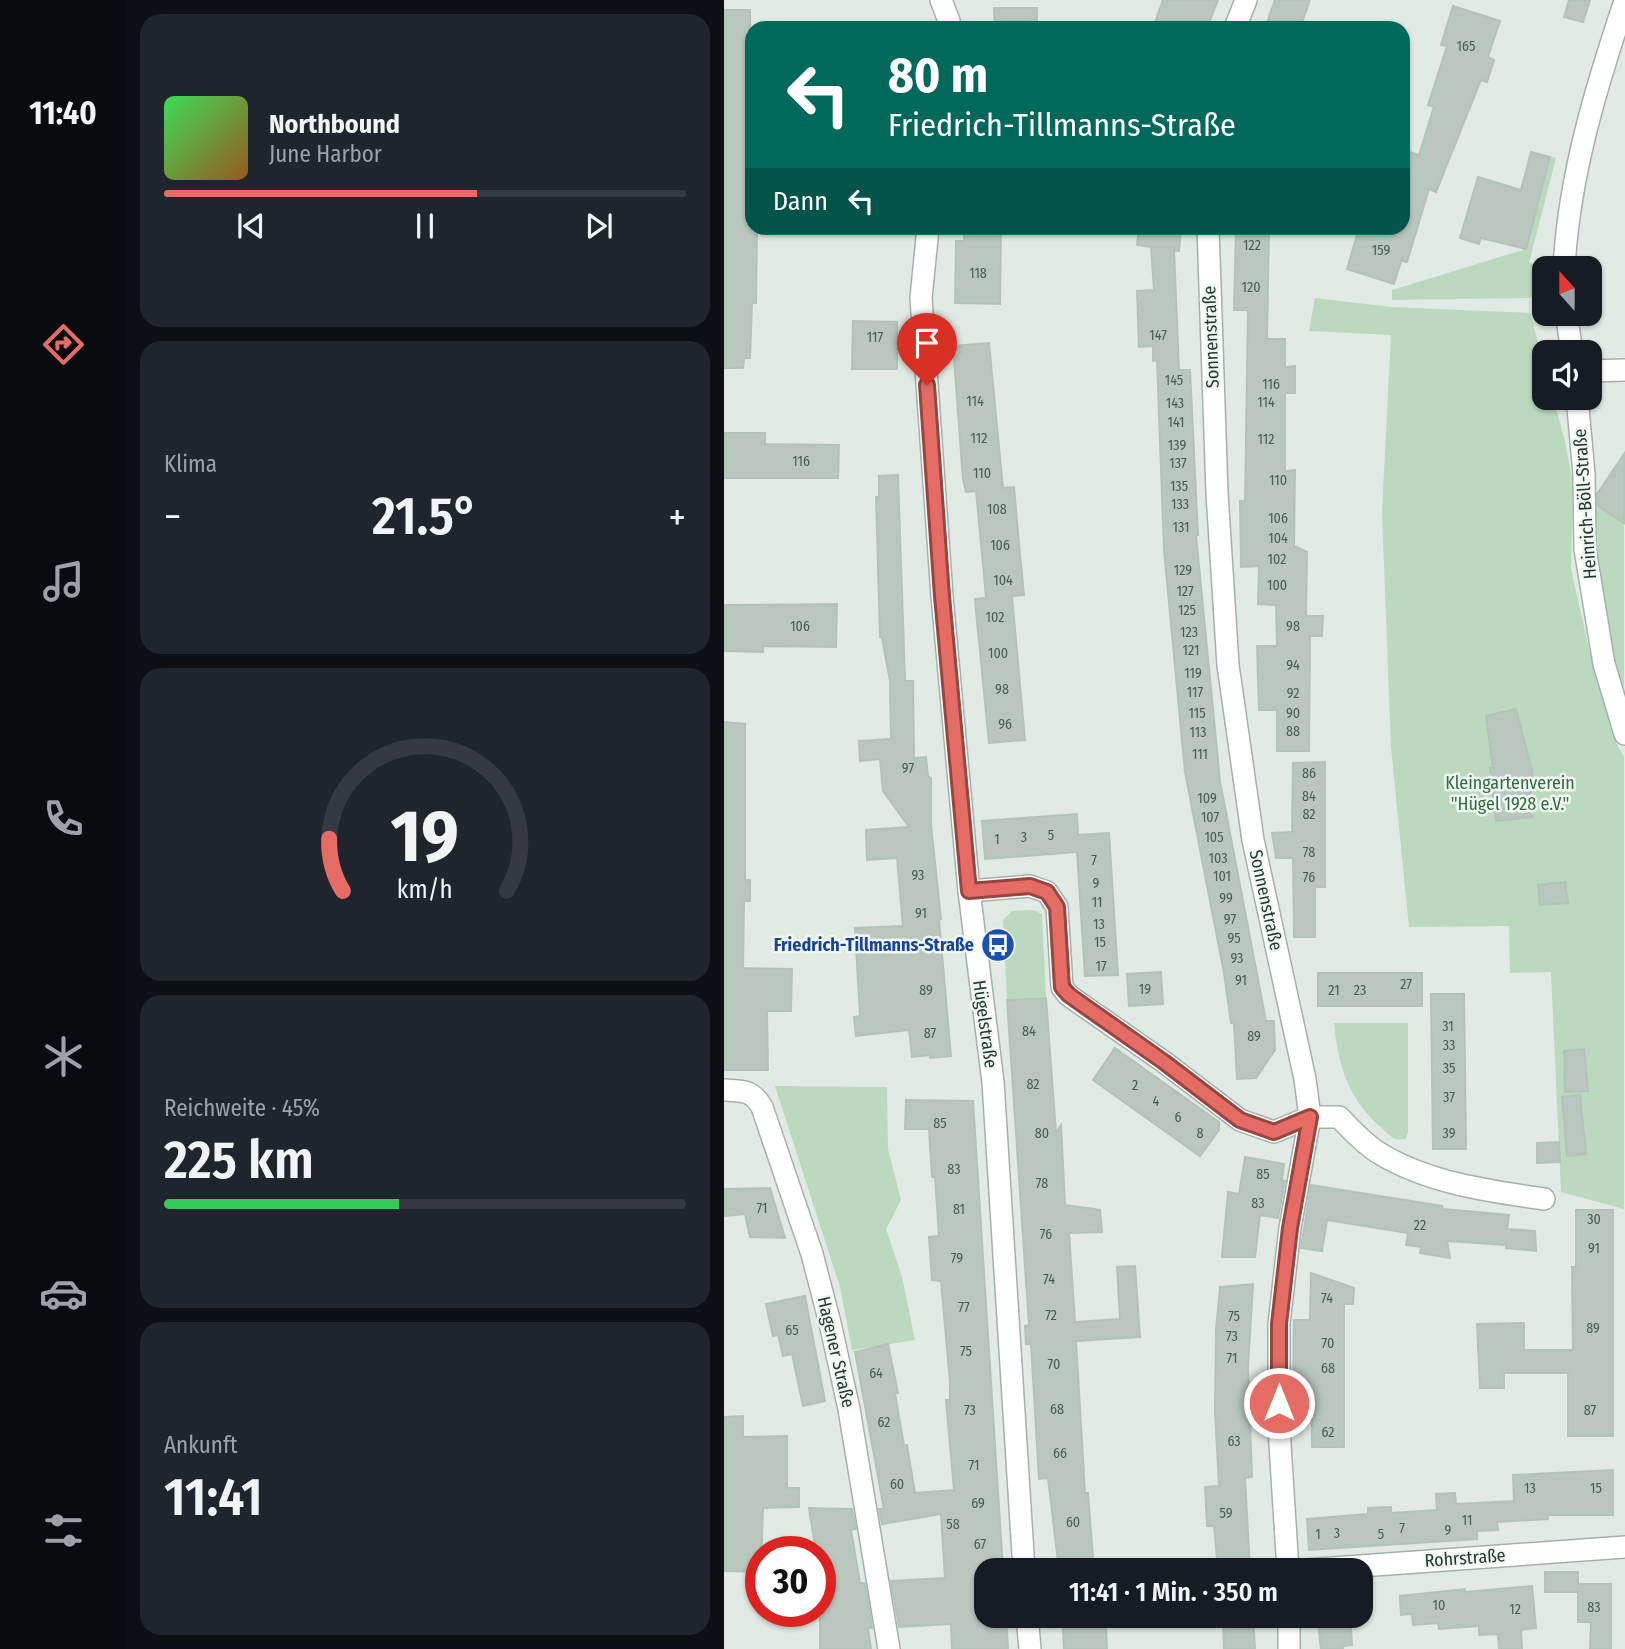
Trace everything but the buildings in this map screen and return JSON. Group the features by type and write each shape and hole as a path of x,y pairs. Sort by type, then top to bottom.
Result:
{"street":[{"path":"940,0 949,21"},
{"path":"1238,21 1246,0"},
{"path":"1565,256 1578,158 1625,1"},
{"name":"Hügelstraße","path":"927,235 921,298 942,596 969,891 993,1082 1023,1558"},
{"name":"Sonnenstraße","path":"1208,235 1217,493 1229,665 1253,840 1305,1079 1310,1117 1290,1228 1279,1324 1279,1429 1287,1558"},
{"path":"1602,371 1625,370"},
{"name":"Heinrich-Böll-Straße","path":"1578,410 1584,474 1585,549 1604,664 1625,734"},
{"path":"969,891 1030,886 1047,892 1057,907 1062,987 1069,995 1240,1120 1274,1132 1310,1117 1339,1117 1377,1152 1415,1171 1453,1183 1544,1199"},
{"name":"Hagener Straße","path":"724,1090 743,1091 756,1096 762,1107 812,1254 849,1409 889,1649"},
{"name":"Rohrstraße","path":"1373,1565 1625,1547"},
{"path":"1028,1628 1030,1649"},
{"path":"1289,1628 1289,1649"}],"green space":[{"path":"1551,157 1556,158 1529,263 1532,264 1532,297 1392,300 1392,290 1526,249"},
{"name":"Kleingartenverein \"Hügel 1928 e.V.\"","path":"1315,298 1391,307 1530,313 1537,340 1532,340 1532,410 1557,410 1565,441 1573,484 1571,569 1592,662 1616,743 1624,757 1624,1209 1561,1192 1551,972 1510,973 1509,926 1409,927 1391,747 1382,512 1391,335 1309,331"},
{"path":"1624,454 1624,708 1619,695 1599,570 1592,502"},
{"path":"1033,910 1042,914 1046,997 1007,999 1003,920 1012,911"},
{"path":"1334,1023 1408,1023 1406,1138 1399,1140 1390,1136 1362,1107 1342,1068"},
{"path":"775,1086 887,1087 888,1149 901,1200 886,1229 902,1277 915,1340 852,1350 840,1287"}],"place":[{"name":"Friedrich-Tillmanns-Straße","path":"998,945"}],"route":[{"path":"927,385 942,596 969,891 1030,886 1047,892 1057,907 1062,987 1069,995 1240,1120 1274,1132 1310,1117 1290,1228 1279,1324 1279,1403"}]}
